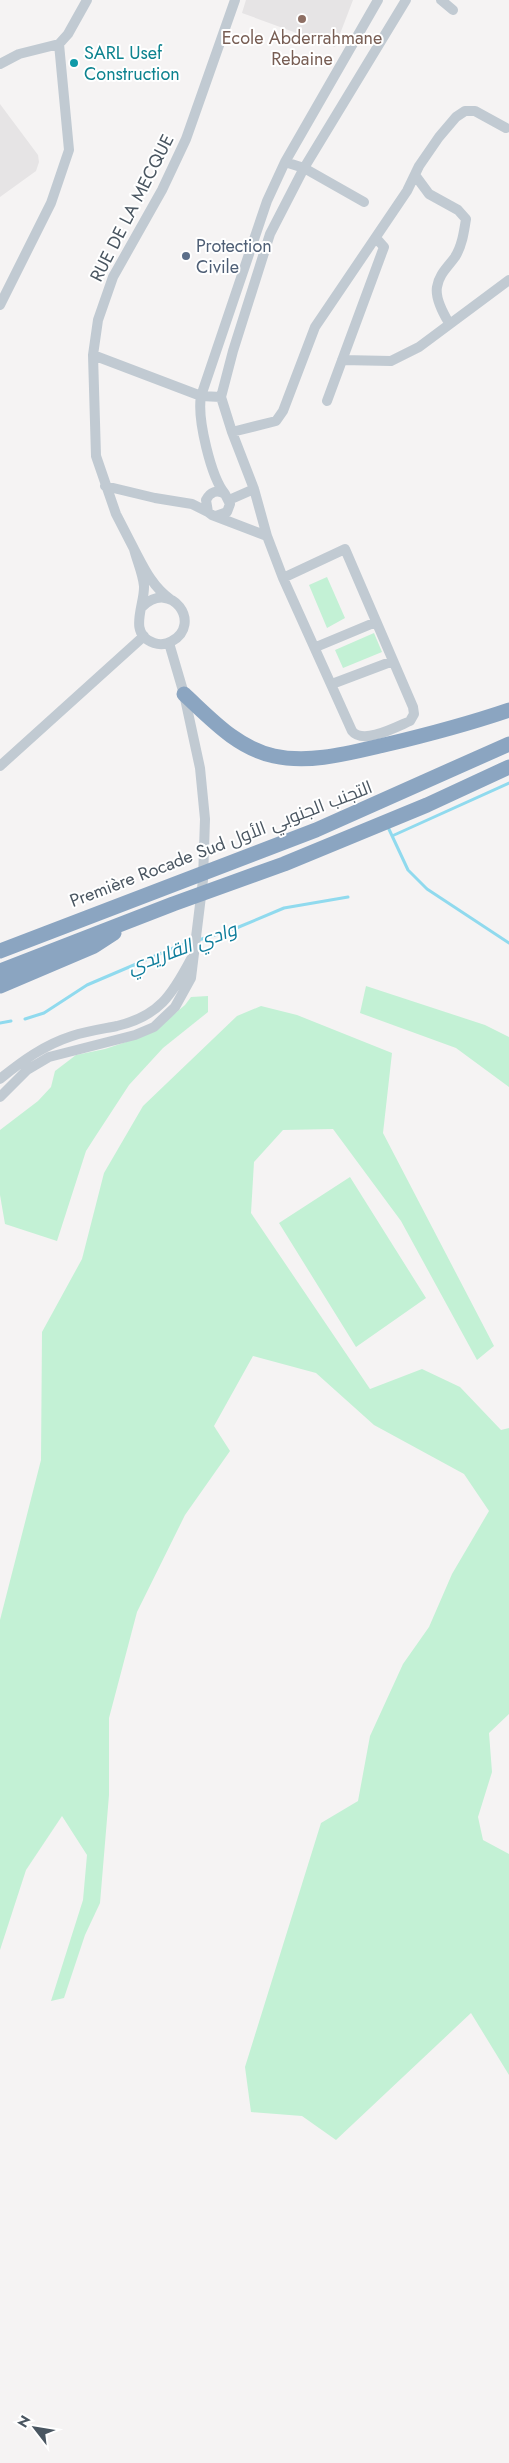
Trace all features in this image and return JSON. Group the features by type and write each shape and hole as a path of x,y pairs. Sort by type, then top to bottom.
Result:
{"highway":[{"path":"184,694 233,738 274,756 295,759 321,758 352,752 444,730 509,710"},
{"name":"Première Rocade Sud التجنب الجنوبي الأول","path":"0,951 316,830 509,744"},
{"path":"0,971 133,919 284,864 338,840 427,805 509,767"},
{"path":"338,840 382,830 444,806 509,777"},
{"path":"0,986 94,946 133,919"}],"street":[{"path":"0,64 19,54 59,44 68,34 87,0"},
{"name":"RUE DE LA MECQUE","path":"134,549 105,486 96,456 93,355 98,320 104,298 113,277 162,190 186,139 235,0"},
{"path":"212,514 227,512 227,497 216,478 201,417 201,396 231,303 260,219 284,162 378,0"},
{"path":"284,578 345,549 414,714 406,722 366,738 358,737 352,731 284,578 267,536 254,489 221,397 260,259 270,234 304,168 406,0"},
{"path":"441,0 453,10"},
{"path":"0,305 51,203 69,150 59,44"},
{"path":"232,432 276,422 283,412 315,327 407,192 419,166 439,137 456,117 465,111 475,111 506,128"},
{"path":"284,162 304,168 364,202"},
{"path":"415,175 429,194 458,210 466,219 461,243 456,255 440,276 436,289 440,306 449,323"},
{"path":"327,401 384,247 376,238"},
{"path":"342,360 391,361 419,347 509,280"},
{"path":"231,303 247,310"},
{"path":"93,355 201,396 221,397"},
{"path":"212,514 205,504 216,478"},
{"path":"105,486 154,498 192,504 267,536"},
{"path":"192,504 209,494 218,492 227,497 254,489"},
{"path":"134,549 151,581 159,591 177,603 185,617 181,633 169,643 156,644 144,636 138,623 142,607 144,583 134,549"},
{"path":"142,607 156,598 170,599"},
{"path":"316,647 376,622"},
{"path":"0,766 144,636"},
{"path":"0,1097 27,1070 49,1057 73,1049 135,1036 154,1026 169,1014 181,998 191,978 203,880 205,819 200,768 184,694 169,643"},
{"path":"332,684 393,660"},
{"path":"0,1080 32,1054 58,1040 88,1031 126,1024 155,1010 172,994 192,959"}],"shaded area":[{"name":"Ecole Abderrahmane Rebaine","path":"246,0 353,0 335,47 242,13"},
{"path":"0,104 38,155 39,162 36,171 0,197"}],"green space":[{"path":"327,577 345,618 327,628 309,585"},
{"path":"374,633 382,652 343,668 335,650"},
{"path":"366,986 485,1025 509,1037 509,1087 456,1048 360,1013"},
{"path":"208,996 208,1012 163,1048 129,1085 86,1151 57,1241 5,1224 0,1195 0,1130 38,1101 51,1087 55,1071 76,1055 105,1049 138,1038 161,1025 185,1005 191,997"},
{"path":"261,1006 297,1015 392,1053 383,1133 494,1346 477,1360 401,1221 333,1129 283,1130 254,1162 251,1213 370,1389 422,1369 460,1387 501,1430 509,1428 509,1714 489,1733 492,1772 478,1817 483,1840 509,1854 509,2075 471,2013 336,2140 302,2116 251,2112 245,2067 321,1823 358,1801 370,1736 403,1664 429,1627 452,1574 489,1511 464,1474 374,1425 316,1373 253,1356 214,1426 230,1451 185,1515 137,1612 109,1718 109,1795 100,1903 85,1935 64,1998 51,2001 83,1900 87,1855 62,1816 26,1870 0,1950 0,1620 41,1460 42,1332 82,1259 104,1173 143,1106 237,1016"},
{"path":"350,1177 426,1298 356,1347 279,1223"}],"waterway":[{"path":"392,836 509,783"},
{"path":"387,825 408,870 427,889 509,943"},
{"name":"وادي القاريدي","path":"25,1019 44,1013 87,985 176,947 234,929 284,908 348,897"},
{"name":"وادي القاريدي","path":"0,1023 11,1021"}],"place":[{"name":"Ecole Abderrahmane Rebaine","path":"302,19"},
{"name":"SARL Usef Construction","path":"74,63"},
{"name":"Protection Civile","path":"186,256"}]}
